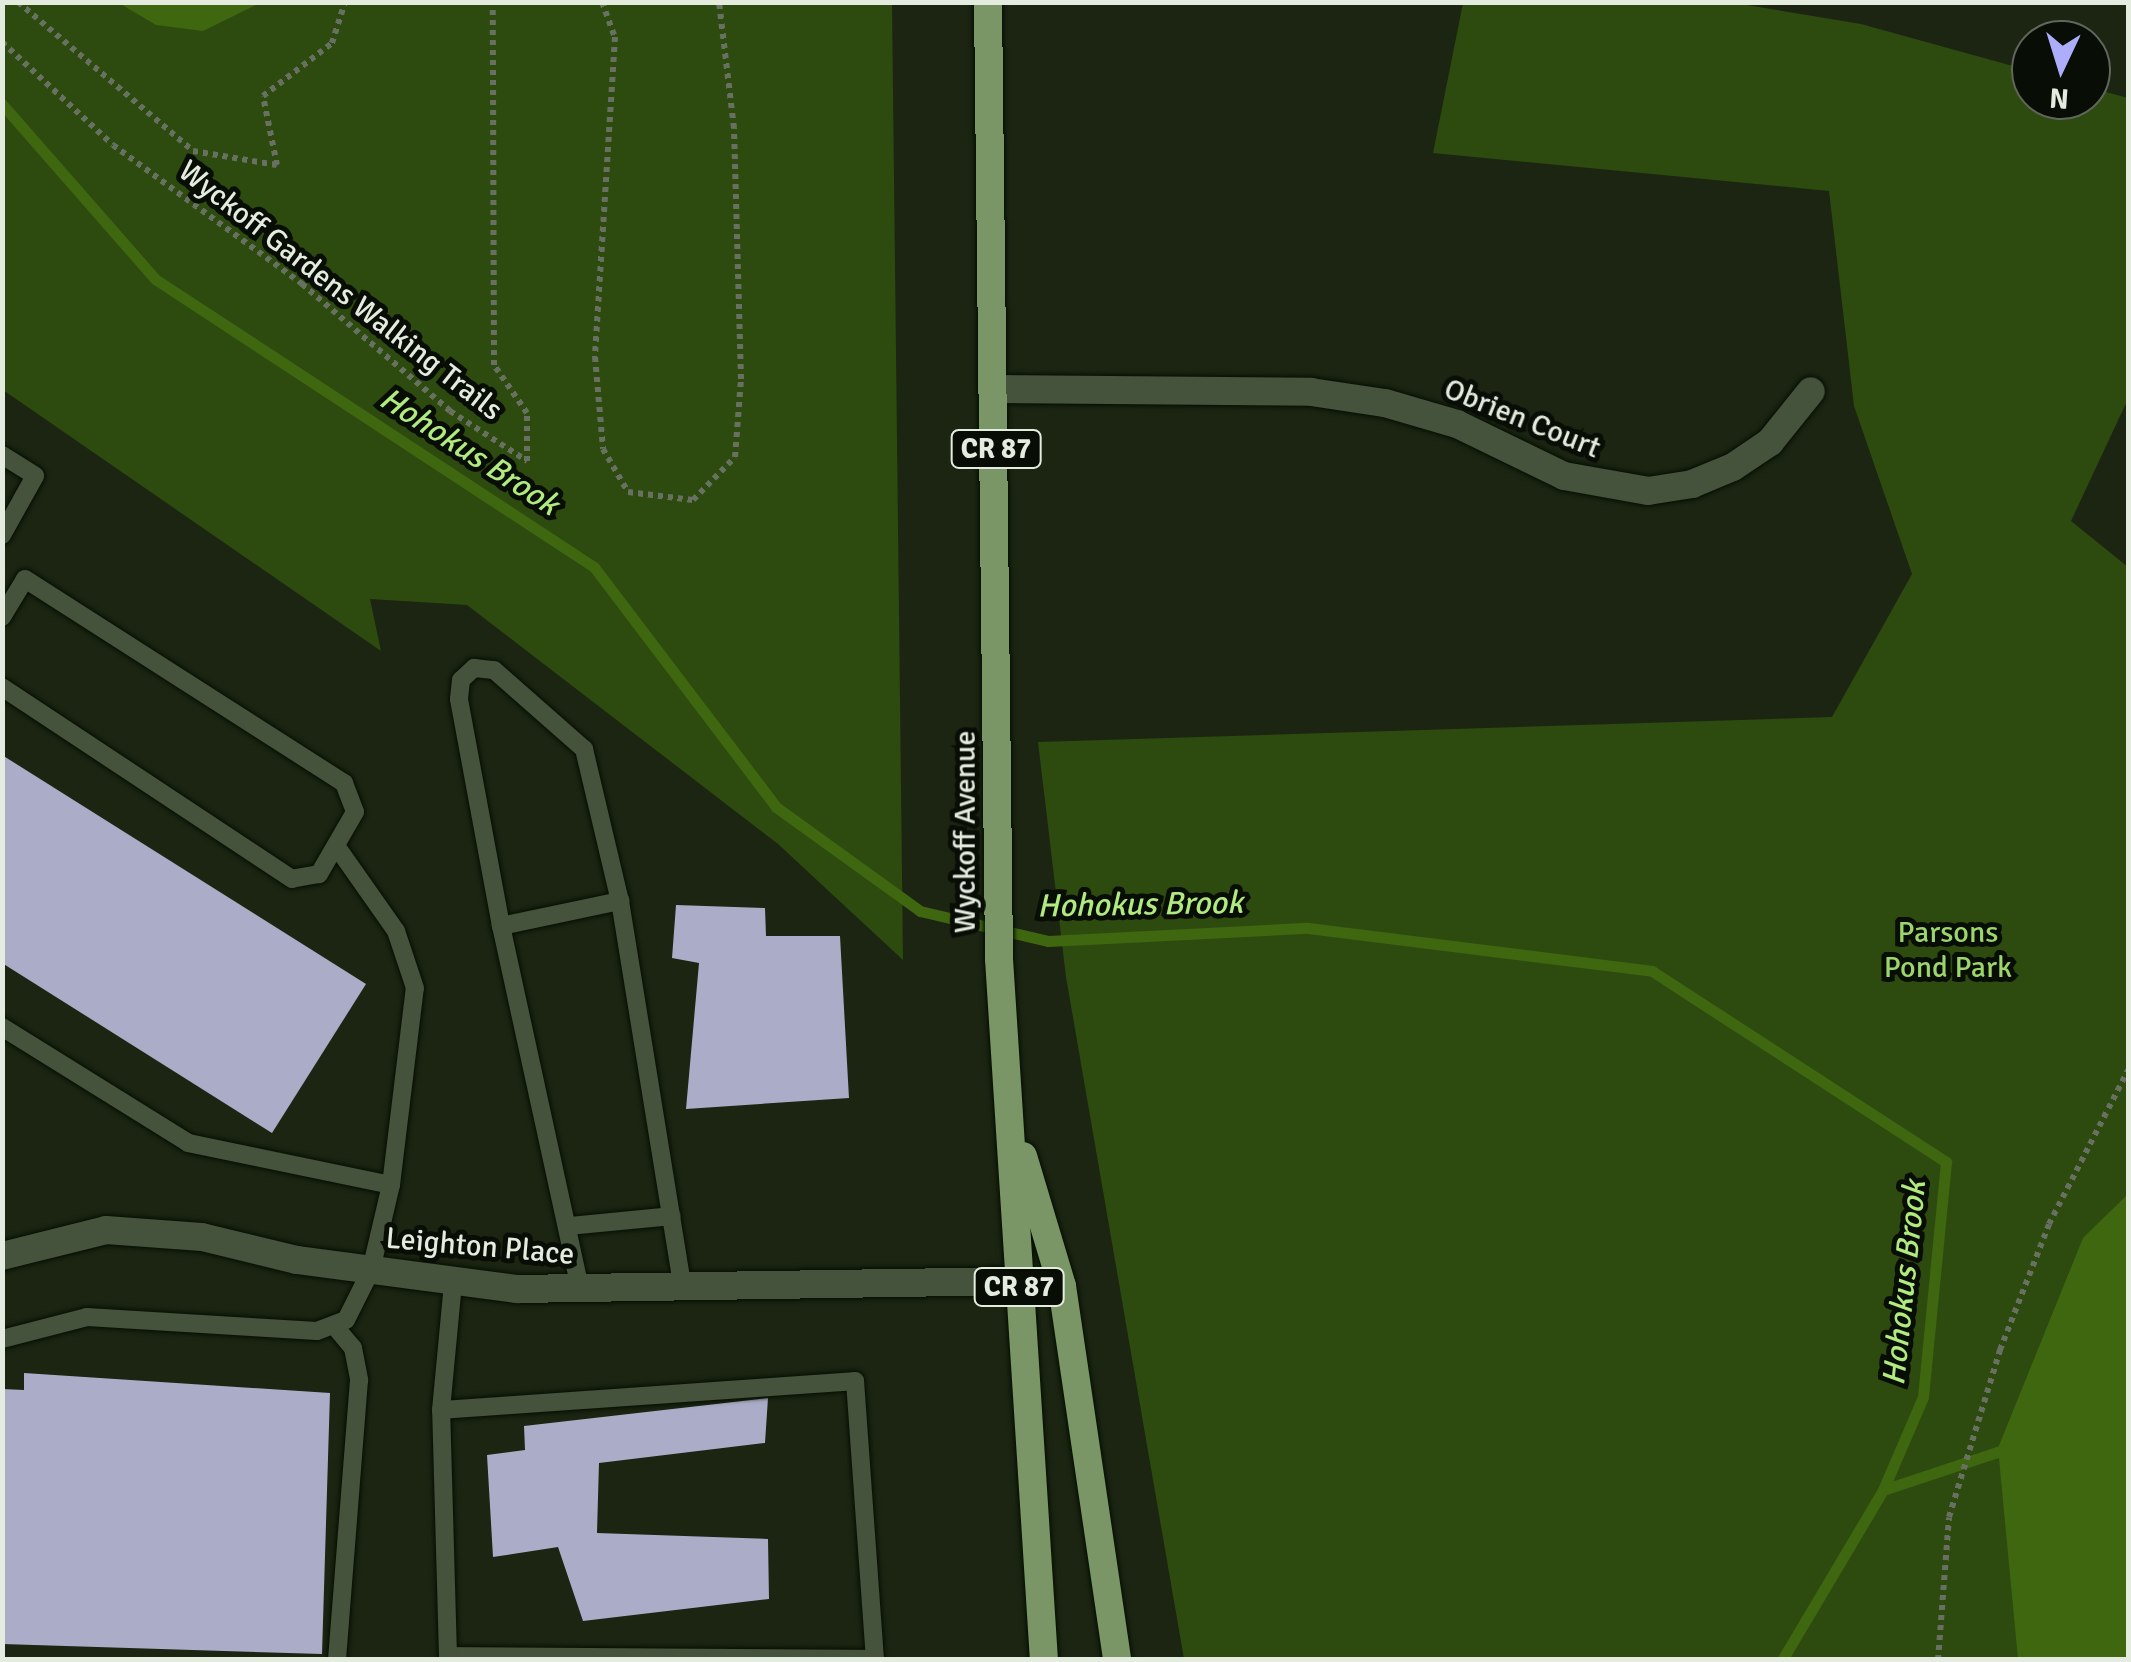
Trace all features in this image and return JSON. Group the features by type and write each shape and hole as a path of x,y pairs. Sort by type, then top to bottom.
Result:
{"main road":[{"name":"Wyckoff Avenue","path":"988,2 999,959 1044,1660"},
{"path":"1011,1115 1062,1286 1117,1660"}],"street":[{"name":"Obrien Court","path":"995,389 1311,392 1385,403 1457,424 1564,476 1648,491 1692,484 1733,467 1770,442 1811,391"},
{"name":"Leighton Place","path":"2,1256 106,1230 202,1237 452,1283 580,1288 1019,1281"}],"lane":[{"path":"2,455 35,476 2,536"},
{"path":"2,618 25,579 344,783 355,812 319,874 292,879 2,687"},
{"path":"580,1288 570,1226 501,926 459,698 461,680 474,668 494,670 584,749 620,902 682,1284"},
{"path":"337,1328 371,1270 390,1185 414,988 396,931 338,847"},
{"path":"501,926 620,902"},
{"path":"2,1027 188,1142 390,1185"},
{"path":"570,1226 672,1216"},
{"path":"441,1410 855,1382 875,1659 448,1656 441,1410 452,1283"},
{"path":"2,1339 87,1317 337,1328 353,1348 359,1380 338,1660"}],"path":[{"name":"Wyckoff Gardens Walking Trails","path":"18,2 193,151 277,164 264,96 332,43 346,2"},
{"name":"Wyckoff Gardens Walking Trails","path":"2,42 113,145 302,284 450,411 527,462 527,413 494,364 493,2"},
{"path":"602,2 615,36 595,357 603,449 628,492 693,500 735,457 741,379 734,128 720,2"},
{"path":"1938,1660 1949,1518 2000,1350 2049,1224 2128,1070"}],"green space":[{"path":"3,3 892,3 903,960 778,844 467,605 370,599 381,651 3,390"},
{"name":"Parsons Pond Park","path":"1463,3 1735,3 1861,24 2011,65 2011,120 2111,120 2111,93 2128,98 2128,399 2071,521 2128,567 2128,1659 1184,1659 1066,977 1038,742 1832,717 1912,574 1854,406 1829,191 1433,153"}],"shaded area":[{"path":"119,3 260,3 203,31 156,25"},
{"path":"2128,1194 2128,1659 2018,1659 1998,1448 2083,1238"}],"building":[{"path":"2,755 366,984 272,1133 2,963"},
{"path":"676,905 765,908 766,936 840,936 849,1098 686,1109 699,963 672,958"},
{"path":"24,1373 330,1393 322,1654 2,1644 2,1389 24,1390"},
{"path":"768,1398 765,1443 599,1463 597,1533 768,1539 769,1599 583,1621 558,1547 493,1557 487,1455 525,1450 524,1426"}],"waterway":[{"name":"Hohokus Brook","path":"2,104 155,279 594,567 776,807 920,911 1048,941 1308,928 1652,971 1946,1162 1923,1397 1883,1490 1782,1660"},
{"path":"1883,1490 2009,1448"}]}
